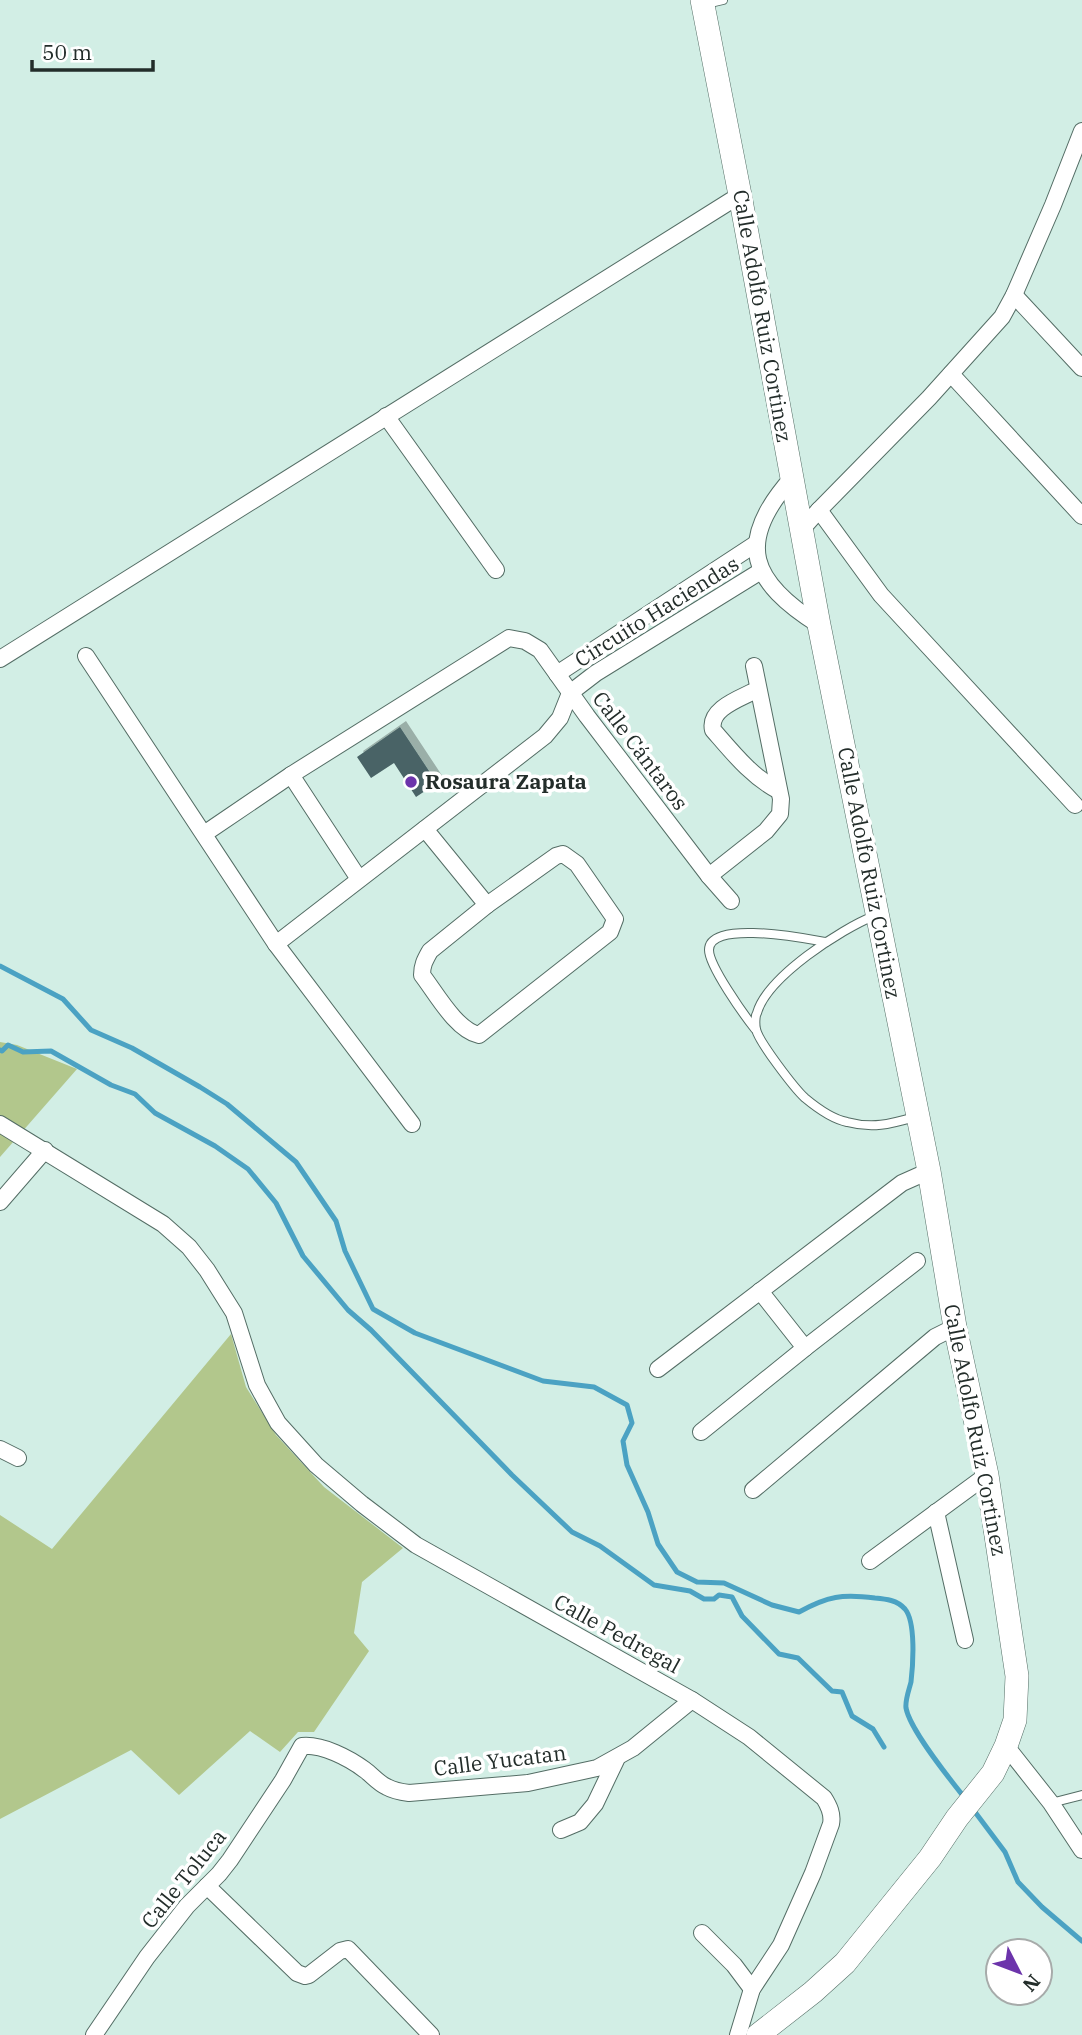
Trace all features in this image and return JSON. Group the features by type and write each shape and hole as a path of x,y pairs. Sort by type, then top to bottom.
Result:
{"main road":[{"name":"Calle Adolfo Ruiz Cortinez","path":"709,2 740,195 819,625 929,1171 955,1327 987,1475 1017,1675 1015,1720 993,1773 957,1818 930,1858 845,1964 758,2035"}],"street":[{"path":"802,529 929,398 1002,317 1053,205 1082,131"},
{"path":"0,659 740,195"},
{"path":"1014,295 1082,368"},
{"path":"951,374 1082,516"},
{"path":"386,416 496,569"},
{"path":"792,478 776,495 765,515 757,542 761,571 780,596 796,611 819,625"},
{"path":"819,510 881,595 1075,805"},
{"name":"Circuito Haciendas","path":"557,674 757,542"},
{"name":"Circuito Haciendas","path":"276,944 545,736 561,718 570,693 617,658 761,571"},
{"name":"Calle Cántaros","path":"292,775 509,638 525,641 540,650 709,876 731,901"},
{"path":"86,656 276,944 412,1124"},
{"path":"709,876 766,831 780,814 779,791 754,666"},
{"path":"758,689 719,710 713,718 713,730 742,763 764,783 779,791"},
{"path":"204,834 292,775 359,878"},
{"path":"425,829 487,905"},
{"path":"563,854 577,864 615,919 606,937 479,1035 471,1033 457,1022 422,975 422,966 430,951 487,905 556,856 563,854"},
{"name":"Calle Pedregal","path":"0,1124 163,1224 189,1247 234,1313 257,1385 278,1423 316,1465 362,1504 416,1545 692,1700 749,1737 824,1798 832,1817 813,1873 781,1945 752,1989 738,2035"},
{"path":"0,1202 44,1150"},
{"path":"658,1369 902,1183 929,1171"},
{"path":"701,1433 917,1261"},
{"path":"761,1291 805,1349"},
{"path":"753,1490 934,1337 955,1327"},
{"path":"0,1449 18,1458"},
{"path":"870,1561 987,1475"},
{"path":"936,1512 965,1640"},
{"name":"Calle Yucatan","path":"302,1746 316,1746 346,1759 366,1770 386,1787 409,1793 528,1783 597,1768 615,1760 634,1748 692,1700"},
{"name":"Calle Toluca","path":"94,2035 147,1957 187,1906 230,1860 302,1746"},
{"path":"1006,1746 1051,1803 1082,1850"},
{"path":"561,1830 580,1822 595,1804 615,1760"},
{"path":"206,1886 298,1973 309,1975 340,1951 348,1949 431,2035"},
{"path":"702,1933 734,1965 752,1989"}],"lane":[{"path":"756,1030 756,1014 764,997 796,965 825,942 856,923 877,915"},
{"path":"825,942 732,933 721,936 710,944 708,951 734,1001 804,1097 844,1122 863,1126 885,1126 917,1116"},
{"path":"1051,1803 1082,1795"}],"green space":[{"path":"0,1042 17,1045 77,1069 0,1157"},
{"path":"231,1334 246,1387 276,1435 324,1487 403,1548 362,1582 354,1633 369,1651 314,1732 298,1732 280,1752 250,1731 179,1795 131,1750 0,1819 0,1515 52,1549"}],"building":[{"path":"400,727 437,783 416,797 394,763 371,778 357,757"}],"waterway":[{"path":"0,966 63,999 91,1030 132,1048 227,1104 296,1162 336,1221 345,1251 373,1309 415,1333 543,1381 594,1387 627,1405 632,1423 623,1441 627,1465 648,1512 658,1544 677,1572 697,1582 724,1583 772,1605 799,1612 818,1602 844,1596 883,1599 902,1606 911,1624 913,1655 906,1708 915,1729 931,1754 964,1797"},
{"path":"0,1050 8,1045 23,1052 51,1051 111,1085 135,1094 155,1113 215,1146 248,1169 276,1203 303,1256 348,1310 572,1532 600,1546 654,1585 690,1591 704,1599 714,1599 719,1595 732,1597 742,1616 779,1654 798,1658 832,1691 842,1692 852,1716 873,1729 884,1747"},
{"path":"972,1808 1005,1852 1018,1882 1042,1907 1082,1941"}],"place":[{"name":"Rosaura Zapata","path":"411,782"}]}
